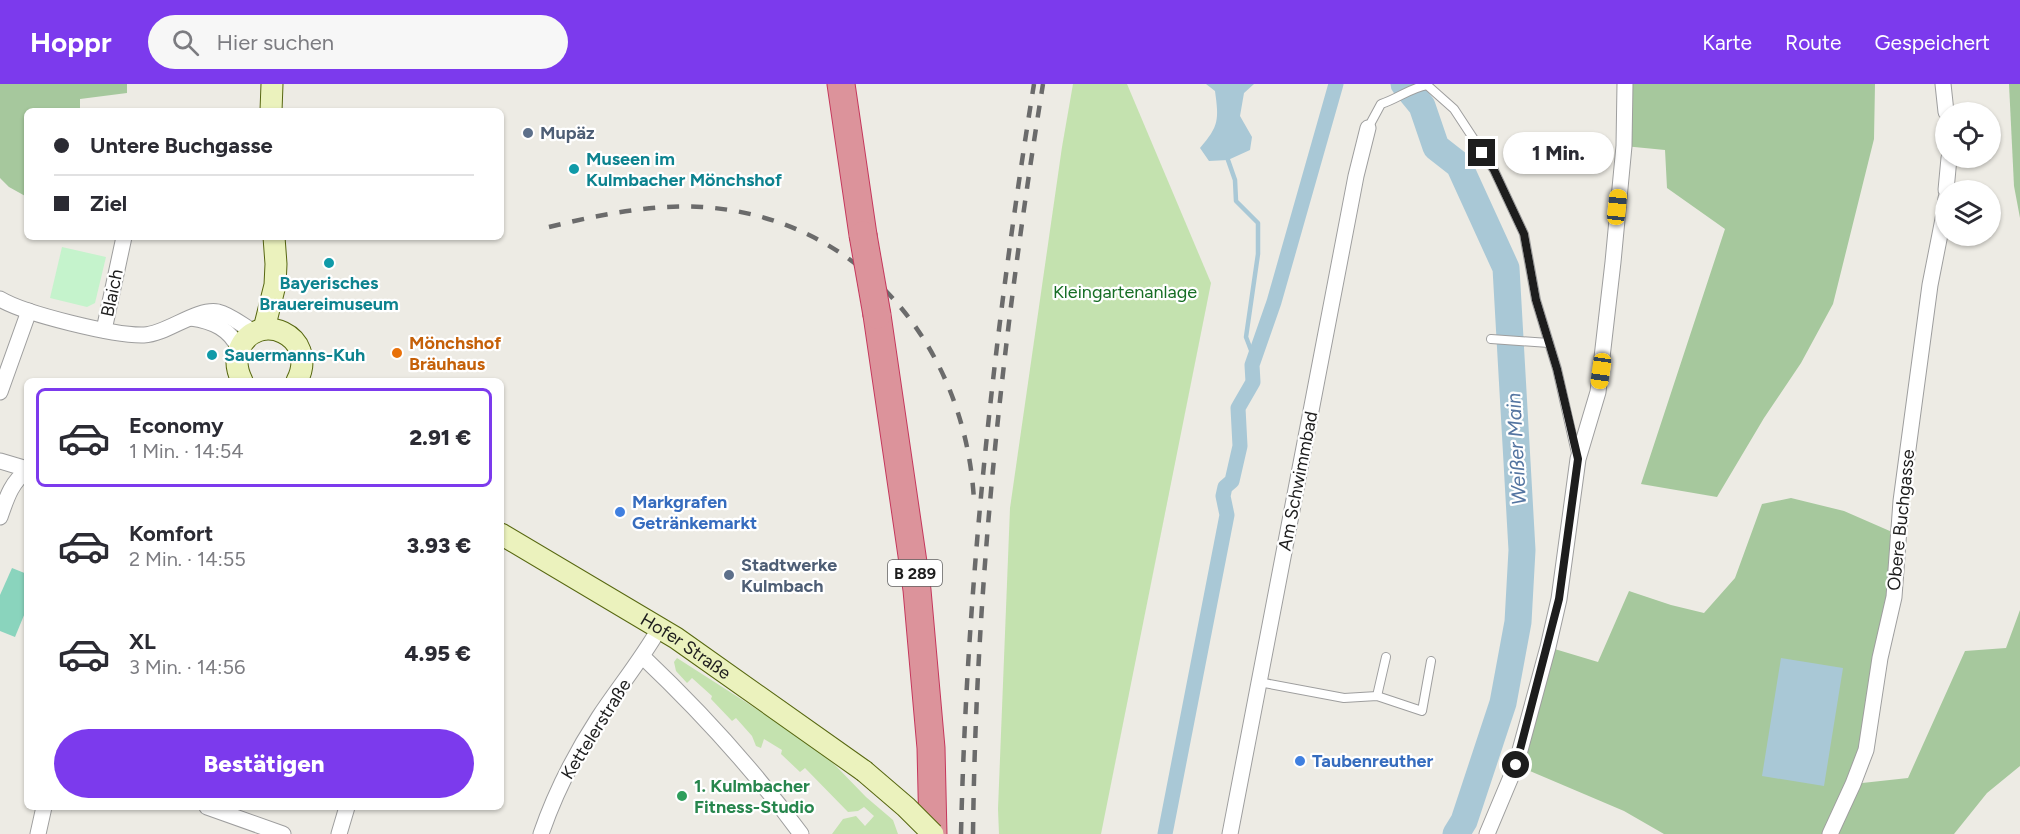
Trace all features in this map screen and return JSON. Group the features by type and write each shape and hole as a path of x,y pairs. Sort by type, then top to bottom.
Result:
{"highway":[{"name":"B 289","path":"841,84 917,590 931,748 933,834"}],"street":[{"path":"271,108 272,84"},
{"path":"1487,834 1516,765 1548,647 1559,599 1578,459 1598,392 1624,146 1625,84"},
{"path":"1943,84 1945,102"},
{"name":"Am Schwimmbad","path":"1230,834 1356,176 1368,128"},
{"name":"Blaich","path":"123,240 104,330 141,335 156,333 205,313 217,312 268,331"},
{"path":"268,331 275,285 274,240"},
{"name":"Obere Buchgasse","path":"1830,834 1866,750 1880,658 1894,597 1901,501 1937,246"},
{"path":"0,299 29,311 104,330"},
{"path":"0,392 29,311"},
{"path":"191,318 203,320 231,333 239,349"},
{"path":"240,378 236,364 243,342 268,331 292,338 302,354 301,378"},
{"path":"0,461 24,469"},
{"path":"0,517 14,484 24,472"},
{"name":"Hofer Straße","path":"504,536 676,638 864,771 933,834"},
{"name":"Kettelerstraße","path":"541,834 568,769 600,716 643,657 659,629"},
{"name":"Hofer Straße","path":"643,657 683,694 720,734 766,786 801,834"},
{"path":"38,834 43,810"},
{"path":"215,810 283,834"},
{"path":"339,834 346,810"}],"lane":[{"path":"1368,128 1381,104 1418,87 1426,86 1454,109 1494,170 1524,234 1536,300 1578,459"},
{"path":"1491,339 1549,343"},
{"path":"1377,696 1386,657"},
{"path":"1259,682 1344,698 1377,696 1422,711 1431,661"}],"green space":[{"path":"0,84 127,84 127,93 80,99 80,108 24,108 24,195 9,187 0,178"},
{"name":"Kleingartenanlage","path":"1073,84 1127,84 1211,283 1101,834 999,834 998,809 1010,508"},
{"path":"1625,84 1875,84 1874,139 1833,304 1801,363 1764,418 1717,497 1641,484 1725,229 1667,188 1665,150 1624,146"},
{"path":"2009,84 2020,84 2020,218 2014,186"},
{"path":"62,247 106,257 95,303 87,307 50,298"},
{"path":"1791,498 1844,511 1899,535 1853,784 1908,778 1965,651 2006,648 2020,610 2020,766 1987,793 1954,834 1664,834 1624,811 1516,765 1548,647 1598,662 1629,591 1704,613 1735,578 1762,504"},
{"path":"12,568 24,573 24,615 15,637 0,631 0,595"},
{"path":"677,658 808,742 893,820 898,834 832,834 843,819 856,816 865,826 874,816 864,807 858,811 848,812 805,768 800,772 781,754 782,750 764,739 761,748 756,746 752,736 736,718 732,721 711,699 712,696 692,678 687,683 676,671 674,662"}],"water":[{"path":"1206,84 1254,84 1244,93 1240,116 1252,137 1250,150 1228,160 1209,161 1200,148 1211,134 1217,116 1215,91"},
{"path":"1781,658 1843,668 1824,786 1762,776"}],"waterway":[{"name":"Weißer Main","path":"1165,834 1227,515 1223,496 1225,487 1232,481 1240,446 1238,408 1253,382 1252,365 1274,302 1336,84"},
{"name":"Weißer Main","path":"1404,84 1422,106 1436,147 1459,165 1506,268 1522,550 1518,622 1503,703 1464,821 1456,834"},
{"path":"1228,160 1235,180 1236,201 1258,223 1258,254 1246,337 1254,358"}],"railway":[{"path":"961,834 969,645 985,458 1007,270 1034,84"},
{"path":"973,834 980,645 994,458 1016,270 1043,84"},
{"path":"549,227 644,209 702,207 759,216 810,236 856,264 895,300 926,343 950,392 967,445 974,501"}],"place":[{"name":"Mupäz","path":"528,133"},
{"name":"Museen im Kulmbacher Mönchshof","path":"574,169"},
{"name":"Bayerisches Brauereimuseum","path":"329,263"},
{"name":"Mönchshof Bräuhaus","path":"397,353"},
{"name":"Sauermanns-Kuh","path":"212,355"},
{"name":"Markgrafen Getränkemarkt","path":"620,512"},
{"name":"Stadtwerke Kulmbach","path":"729,575"},
{"name":"Taubenreuther","path":"1300,761"},
{"name":"1. Kulmbacher Fitness-Studio","path":"682,796"}],"route":[{"path":"1482,153 1494,170 1524,234 1536,300 1557,369 1578,459 1559,599 1516,765"}]}
